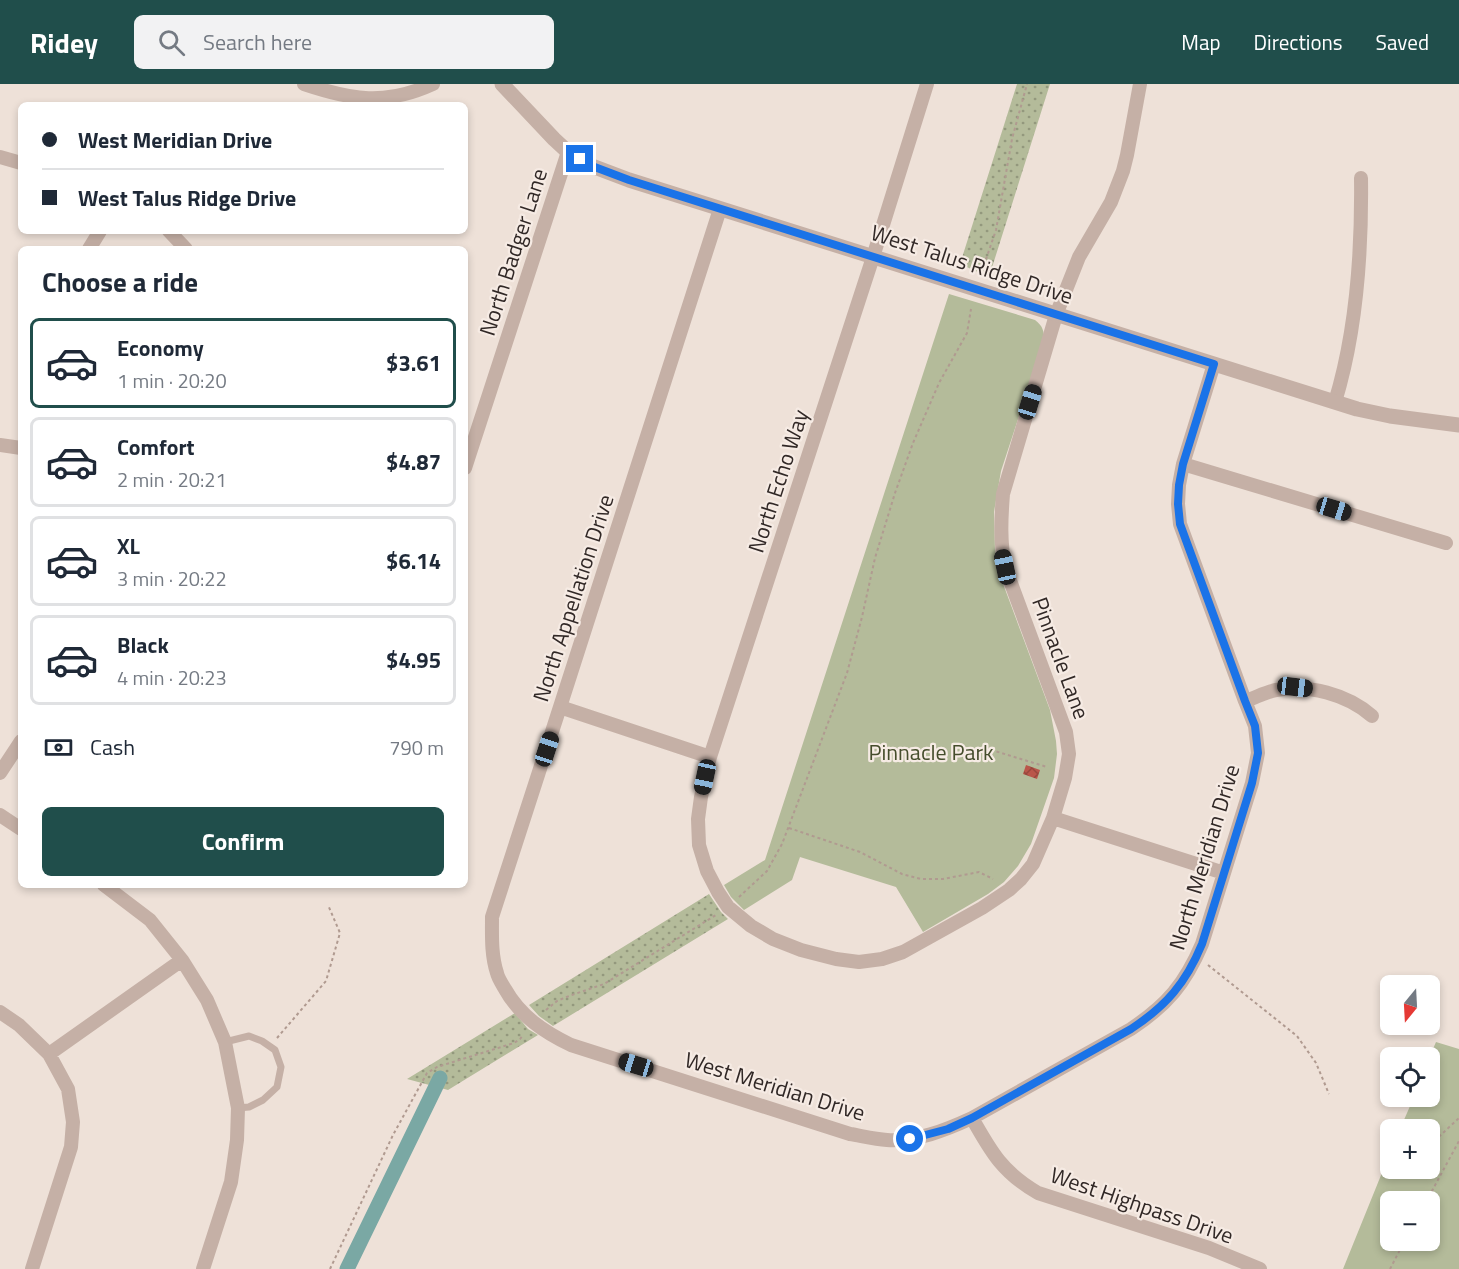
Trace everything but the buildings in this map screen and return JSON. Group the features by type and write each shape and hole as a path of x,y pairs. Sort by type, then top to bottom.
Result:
{"street":[{"path":"304,84 340,96 362,99 413,93 433,84"},
{"name":"West Talus Ridge Drive","path":"502,84 568,152 592,166 629,180 1357,409 1390,416 1459,425"},
{"name":"North Echo Way","path":"718,892 707,871 699,845 701,796 710,757 927,84"},
{"name":"Pinnacle Lane","path":"718,892 728,907 751,926 773,939 801,950 859,962 882,959 903,952 982,908 1009,891 1033,864 1053,818 1065,778 1069,754 1066,732 1005,567 1001,546 1003,494 1056,315 1079,257 1104,216 1117,188 1127,155 1140,84"},
{"name":"North Badger Lane","path":"468,459 568,152"},
{"path":"0,157 18,162"},
{"path":"1335,402 1346,364 1358,283 1362,222 1361,178"},
{"name":"North Appellation Drive","path":"511,999 497,973 492,944 492,917 720,209"},
{"path":"172,234 183,246"},
{"name":"North Meridian Drive","path":"972,1118 1131,1029 1153,1014 1173,995 1193,964 1202,944 1252,783 1258,753 1255,726 1180,524 1178,504 1183,464 1214,364"},
{"path":"0,445 18,448"},
{"path":"1183,464 1446,543"},
{"path":"1245,701 1273,690 1295,687 1349,700 1372,716"},
{"path":"560,707 710,757"},
{"path":"0,773 18,746"},
{"path":"0,815 18,827"},
{"path":"1053,818 1224,873"},
{"path":"108,888 150,920 182,960 207,1000 225,1042 238,1108 237,1140 231,1182 203,1269"},
{"path":"50,1054 182,960"},
{"name":"West Meridian Drive","path":"511,999 530,1021 572,1045 850,1134 887,1140 910,1139 948,1129 972,1118"},
{"path":"0,1012 20,1025 50,1054 68,1089 73,1122 70,1147 32,1269"},
{"name":"West Highpass Drive","path":"972,1118 1005,1169 1038,1193 1209,1248 1260,1269"}],"lane":[{"path":"225,1042 249,1036 261,1041 275,1050 281,1068 278,1087 263,1100 249,1107 238,1108"}],"path":[{"path":"984,265 996,230 1012,139 1027,84"},
{"path":"546,1010 568,996 604,984 728,907 767,871 775,859 847,673 875,558 913,443 939,383 967,333 971,309"},
{"path":"986,748 1047,767"},
{"path":"788,828 860,852 902,874 921,879 943,879 979,872 993,879"},
{"path":"276,1039 326,981 340,933 328,904"},
{"path":"1202,961 1297,1036 1316,1063 1329,1094"},
{"path":"330,1269 393,1135 427,1073 437,1067 514,1043 523,1035"},
{"path":"1440,1136 1459,1118"},
{"path":"1432,1191 1459,1141"},
{"path":"1390,1269 1399,1251"}],"green space":[{"path":"1017,84 1050,84 989,277 960,264"},
{"name":"Pinnacle Park","path":"949,294 1035,320 1043,331 1044,340 1001,471 994,512 995,550 1002,581 1050,710 1057,754 1054,778 1031,844 1018,866 1004,882 988,894 923,932 896,887 800,857 792,880 744,910 731,897 724,885 765,860"},
{"path":"709,894 728,919 553,1026 529,1005"},
{"path":"515,1013 528,1029 538,1035 448,1090 407,1079"},
{"path":"1436,1042 1459,1049 1459,1269 1343,1269 1380,1178 1440,1179 1440,1119 1404,1119 1410,1107 1440,1107 1440,1047 1434,1047"}],"waterway":[{"path":"347,1269 440,1078"}],"route":[{"path":"580,159 629,180 1214,364 1183,464 1178,504 1180,524 1255,726 1258,753 1252,783 1202,944 1193,964 1173,995 1153,1014 1131,1029 972,1118 948,1129 910,1139"}]}
